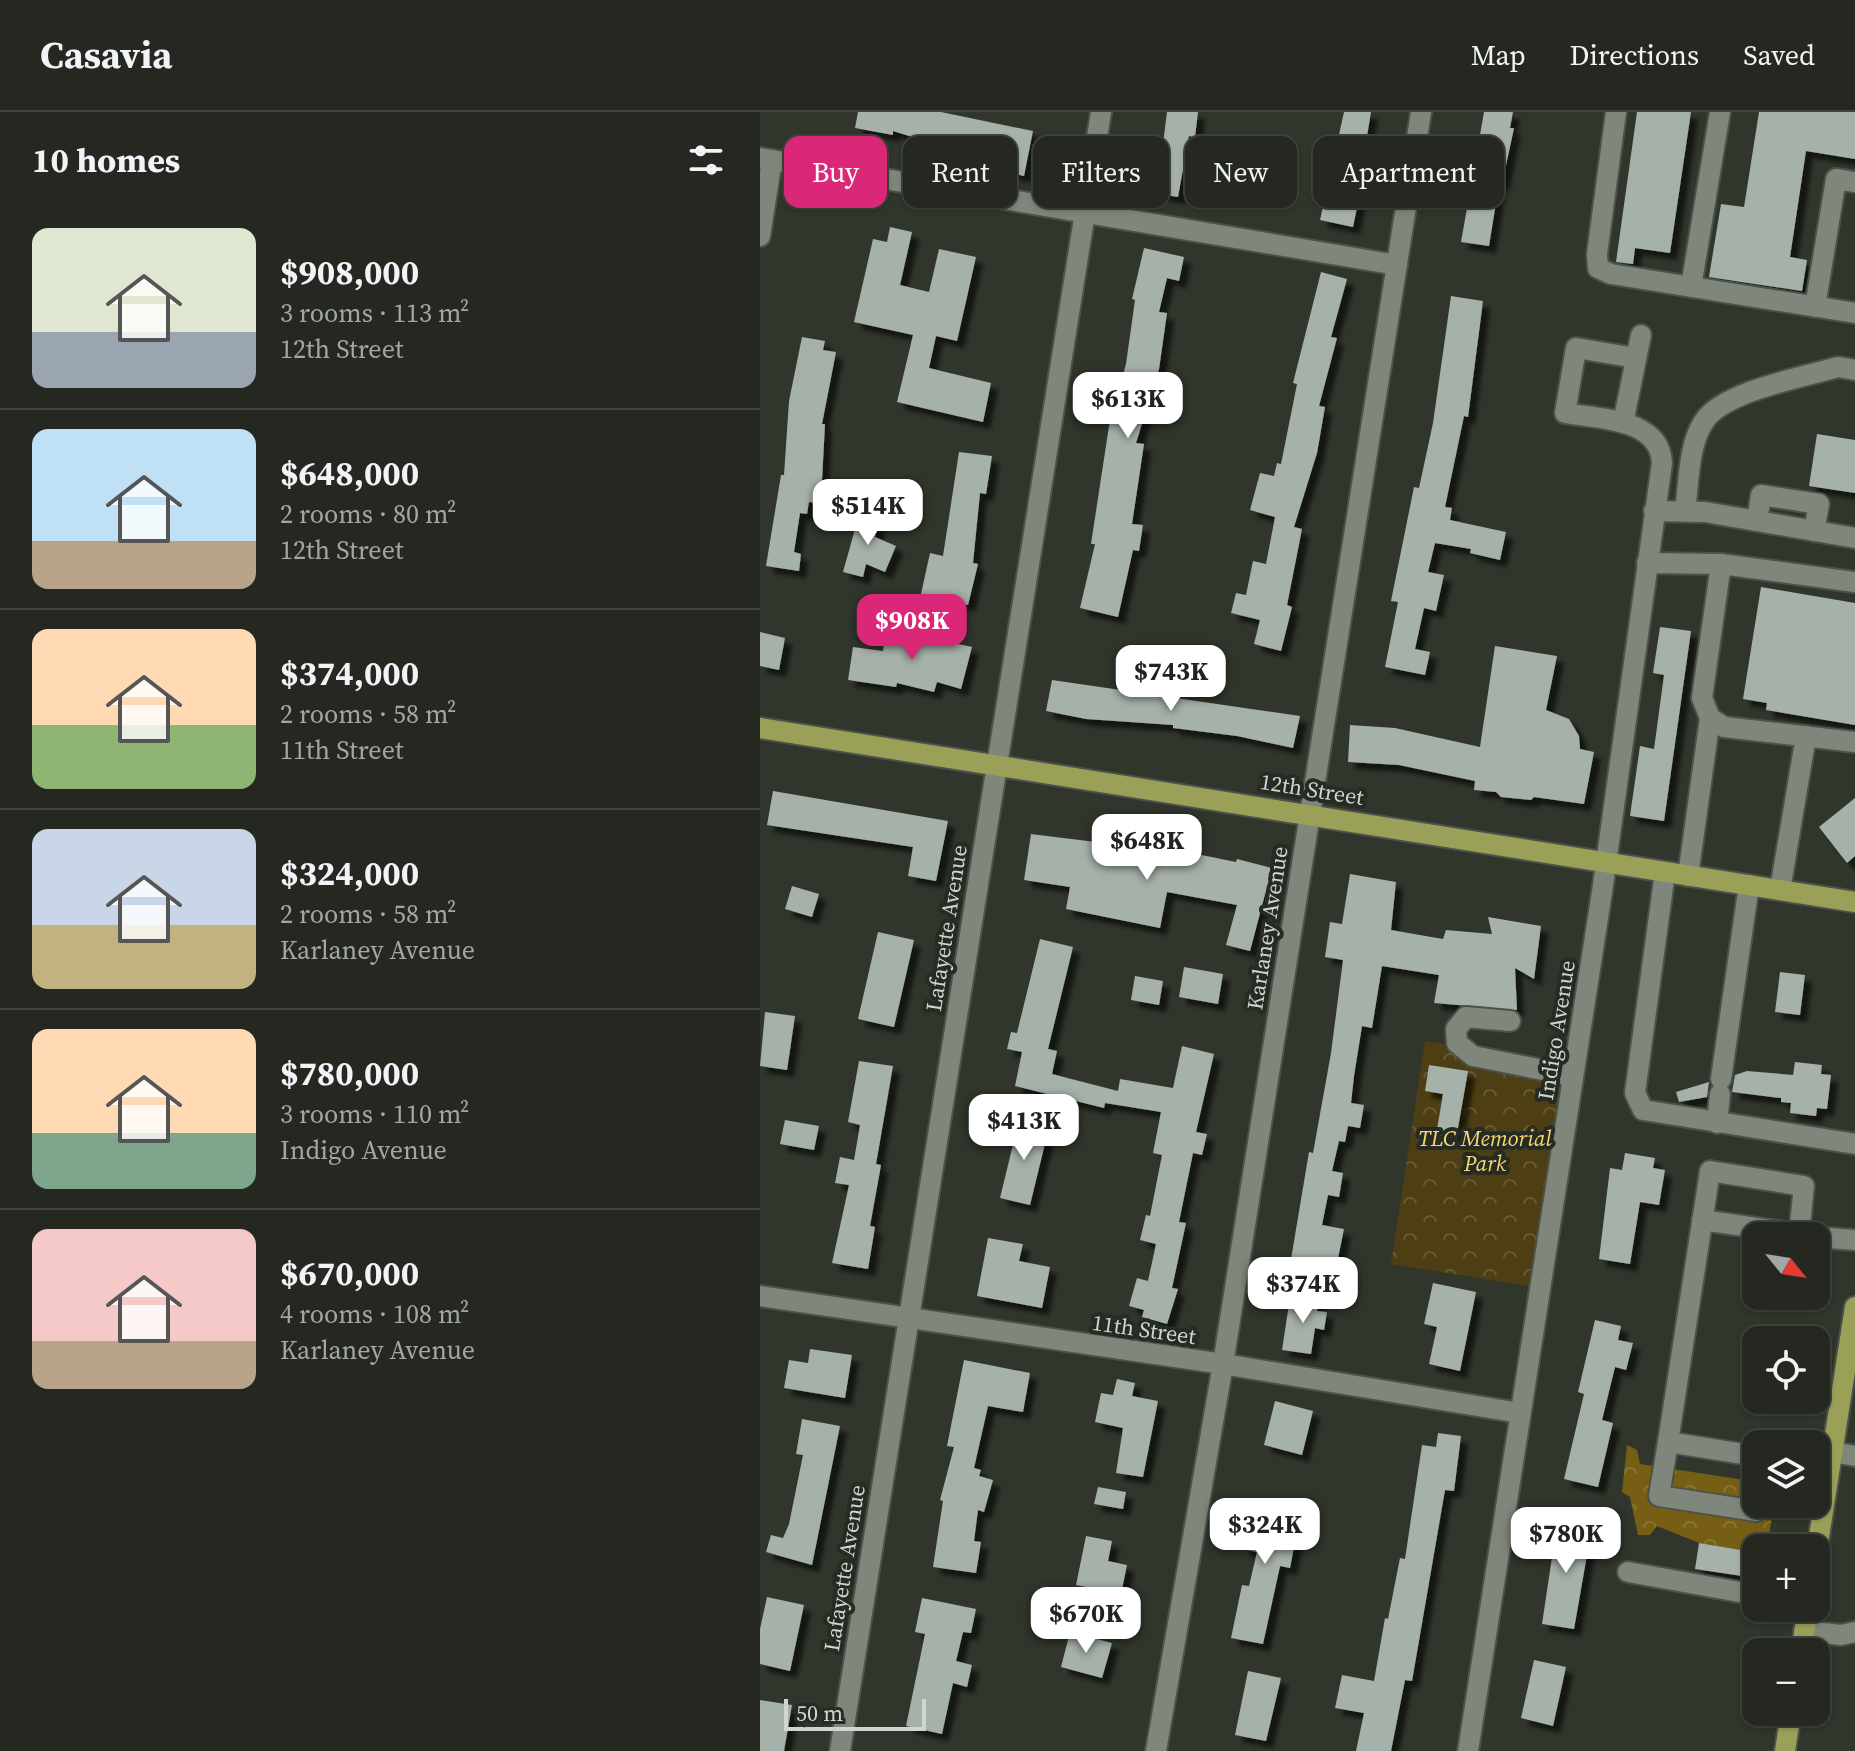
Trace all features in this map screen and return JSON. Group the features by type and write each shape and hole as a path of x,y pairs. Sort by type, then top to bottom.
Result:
{"main road":[{"name":"12th Street","path":"760,728 1309,812 1855,902"},
{"path":"1830,1446 1851,1364 1855,1307"},
{"path":"1803,1638 1806,1622"},
{"path":"1785,1751 1789,1726"}],"street":[{"name":"Lafayette Avenue","path":"840,1751 1101,112"},
{"name":"Karlaney Avenue","path":"1156,1751 1223,1364 1421,112"},
{"path":"1616,112 1597,254 1598,268 1611,274 1855,313"},
{"path":"1691,287 1720,112"},
{"path":"760,236 766,159 1397,265"},
{"path":"1815,307 1836,179 1855,182"},
{"path":"1636,358 1576,348 1565,413 1623,423 1641,335"},
{"path":"1685,511 1696,438 1713,410 1735,398 1838,367 1855,370"},
{"name":"Indigo Avenue","path":"1468,1751 1606,863 1662,463 1660,447 1644,431 1623,423"},
{"path":"1655,508 1855,538"},
{"path":"1647,563 1721,564 1855,582"},
{"path":"1688,876 1710,718 1702,698 1721,564"},
{"path":"1710,718 1724,727 1855,742"},
{"path":"1780,890 1806,736"},
{"path":"1665,872 1635,1093 1643,1110 1855,1144"},
{"path":"1717,1123 1749,885"},
{"path":"1510,1021 1466,1017 1456,1029 1457,1043 1473,1056 1573,1076"},
{"path":"1742,1509 1659,1496 1710,1171 1804,1186 1808,1222"},
{"path":"1702,1220 1742,1226"},
{"path":"1830,1237 1855,1240"},
{"name":"11th Street","path":"760,1296 1223,1364 1520,1413"},
{"path":"1668,1442 1742,1454"},
{"path":"1830,1461 1855,1456"},
{"path":"1628,1572 1742,1592"},
{"path":"1804,1631 1841,1635 1855,1632"}],"green space":[{"name":"TLC Memorial Park","path":"1425,1041 1575,1065 1540,1288 1391,1264"},
{"path":"1627,1445 1637,1450 1640,1464 1742,1480 1742,1518 1772,1518 1769,1534 1742,1534 1742,1550 1699,1543 1657,1526 1650,1535 1638,1535 1630,1497 1622,1492"}],"building":[{"path":"858,112 941,112 1033,131 1024,176 1017,174 1017,136 909,136 893,131 893,135 855,128"},
{"path":"1167,112 1198,112 1195,136 1185,136 1185,158 1178,197 1169,196 1169,136 1164,136"},
{"path":"1344,112 1371,112 1367,136 1339,136"},
{"path":"1484,112 1513,112 1510,128 1514,128 1504,175 1504,136 1480,136"},
{"path":"1637,112 1691,112 1670,253 1635,248 1633,264 1616,262"},
{"path":"1759,112 1855,112 1855,159 1806,151 1790,257 1807,260 1802,291 1709,277 1721,204 1744,207"},
{"path":"1323,208 1357,208 1353,227 1320,220"},
{"path":"1467,208 1495,208 1489,246 1461,242"},
{"path":"890,227 912,232 900,285 929,292 939,249 976,257 957,341 936,336 929,368 991,383 983,422 897,402 913,335 854,322 873,239 887,242"},
{"path":"1144,248 1184,257 1179,281 1167,278 1159,312 1167,313 1159,369 1136,443 1144,444 1132,524 1143,525 1139,551 1133,550 1118,617 1080,608 1095,544 1091,544 1109,426 1126,364 1135,300 1132,299"},
{"path":"1321,272 1347,279 1331,337 1337,338 1319,406 1325,407 1317,453 1294,527 1302,529 1287,605 1292,607 1281,651 1254,644 1260,620 1231,613 1236,593 1246,595 1253,561 1266,564 1275,517 1250,510 1260,473 1274,476 1277,463 1281,464 1297,384 1293,383"},
{"path":"1451,296 1483,301 1468,417 1464,416 1445,507 1452,508 1450,520 1506,532 1500,560 1470,553 1471,549 1435,543 1428,572 1444,575 1436,611 1424,608 1415,649 1430,652 1425,675 1385,667 1398,602 1391,601 1414,487 1419,488 1433,423"},
{"path":"802,337 825,341 823,350 836,352 822,424 825,424 822,480 826,481 822,504 809,502 807,514 800,513 794,552 801,554 799,571 766,566 781,475 784,475 789,401"},
{"path":"1817,434 1855,440 1855,493 1809,486"},
{"path":"959,452 992,456 986,494 980,493 973,563 978,564 968,605 921,594 930,553 943,556"},
{"path":"860,511 880,516 875,537 896,546 885,572 866,564 863,577 843,572"},
{"path":"1761,587 1855,603 1855,725 1766,710 1767,703 1743,699"},
{"path":"925,626 948,632 945,641 972,647 961,689 937,682 934,692 897,683 896,687 848,680 853,647 883,651 885,634 922,639"},
{"path":"1660,627 1691,631 1664,821 1630,816 1640,746 1654,749 1664,675 1653,673"},
{"path":"760,632 785,638 779,670 760,666"},
{"path":"1495,646 1557,656 1546,710 1569,719 1579,736 1580,749 1594,752 1584,804 1534,797 1531,800 1501,797 1496,792 1474,790 1475,781 1399,765 1348,762 1350,725 1395,728 1480,747"},
{"path":"1052,680 1300,716 1293,748 1237,736 1173,728 1173,725 1086,719 1046,711"},
{"path":"773,791 948,821 936,881 908,876 913,847 767,825"},
{"path":"1855,798 1855,856 1847,863 1819,827"},
{"path":"1031,834 1136,847 1186,858 1187,852 1236,862 1237,859 1272,868 1250,951 1226,945 1237,905 1167,892 1160,928 1066,909 1070,887 1024,880"},
{"path":"1350,874 1396,882 1391,930 1443,939 1446,930 1492,934 1488,917 1541,926 1534,979 1515,968 1517,1010 1434,1003 1439,975 1382,966 1372,1028 1362,1026 1354,1076 1351,1103 1364,1105 1360,1128 1348,1126 1345,1142 1339,1141 1332,1171 1343,1173 1339,1197 1328,1195 1322,1225 1344,1229 1336,1268 1291,1259 1309,1152 1313,1153 1331,1053 1343,960 1325,957 1330,922 1342,924"},
{"path":"792,886 819,894 812,917 785,909"},
{"path":"878,932 914,940 894,1027 858,1019"},
{"path":"1040,939 1073,947 1048,1049 1057,1051 1052,1074 1118,1091 1120,1079 1173,1088 1182,1046 1214,1054 1196,1132 1207,1134 1202,1155 1193,1153 1179,1222 1186,1223 1172,1288 1178,1289 1167,1324 1142,1317 1144,1310 1129,1306 1137,1278 1148,1281 1156,1244 1140,1240 1146,1215 1150,1216 1162,1155 1153,1153 1161,1112 1105,1103 1104,1108 1015,1086 1022,1052 1007,1049 1011,1032 1017,1033"},
{"path":"1184,967 1223,974 1218,1004 1179,997"},
{"path":"1780,972 1805,975 1800,1015 1775,1012"},
{"path":"1135,976 1163,981 1159,1005 1131,1000"},
{"path":"765,1012 795,1016 787,1070 760,1066"},
{"path":"859,1061 893,1066 876,1164 881,1165 870,1226 875,1227 868,1269 832,1263 849,1185 835,1183 840,1157 854,1160 860,1125 848,1122"},
{"path":"1795,1062 1822,1065 1821,1074 1831,1075 1827,1109 1817,1108 1816,1116 1790,1113 1791,1103 1781,1102 1781,1098 1732,1092 1735,1075 1747,1071 1793,1075"},
{"path":"1429,1065 1468,1071 1456,1139 1436,1135 1443,1094 1425,1091"},
{"path":"1709,1082 1707,1097 1679,1102 1676,1092"},
{"path":"785,1120 819,1126 814,1150 780,1144"},
{"path":"1019,1120 1049,1127 1030,1205 1000,1198"},
{"path":"1625,1153 1655,1158 1653,1168 1665,1170 1659,1205 1640,1202 1630,1264 1599,1259 1610,1168 1622,1170"},
{"path":"988,1238 1023,1244 1019,1261 1050,1267 1042,1308 977,1296"},
{"path":"1433,1283 1476,1292 1460,1371 1429,1364 1437,1327 1424,1324"},
{"path":"1302,1294 1320,1296 1317,1311 1327,1312 1324,1330 1315,1328 1311,1354 1282,1350 1289,1304 1300,1305"},
{"path":"1595,1320 1621,1326 1618,1340 1633,1343 1626,1370 1615,1367 1602,1420 1613,1423 1598,1487 1564,1479 1584,1394 1578,1392"},
{"path":"810,1349 852,1355 845,1398 784,1388 789,1360 808,1363"},
{"path":"964,1360 1030,1373 1023,1412 988,1406 974,1468 981,1470 979,1476 993,1480 984,1512 978,1510 974,1541 981,1542 976,1573 933,1567 943,1501 940,1500 954,1447 947,1446"},
{"path":"1117,1379 1135,1383 1132,1396 1158,1401 1143,1477 1116,1473 1123,1428 1095,1422 1101,1393 1113,1395"},
{"path":"1275,1401 1313,1411 1302,1455 1264,1445"},
{"path":"802,1419 840,1426 812,1565 766,1552 771,1535 783,1538 789,1524 803,1455 796,1454"},
{"path":"1438,1433 1461,1436 1454,1491 1445,1490 1412,1681 1405,1680 1391,1751 1356,1751 1364,1713 1335,1708 1342,1675 1374,1681 1400,1558 1405,1559 1422,1445 1436,1447"},
{"path":"1098,1487 1126,1492 1123,1509 1094,1504"},
{"path":"1263,1499 1302,1506 1290,1568 1280,1566 1263,1644 1231,1638 1242,1585 1249,1586 1257,1552 1243,1549 1251,1512 1260,1514"},
{"path":"1558,1517 1574,1520 1573,1529 1591,1532 1574,1629 1542,1624"},
{"path":"1086,1536 1112,1541 1108,1561 1127,1565 1121,1594 1076,1585"},
{"path":"1699,1543 1742,1550 1742,1576 1695,1569"},
{"path":"767,1597 804,1605 790,1671 760,1664 760,1629"},
{"path":"922,1598 976,1609 971,1633 963,1632 956,1661 972,1665 967,1687 953,1683 942,1734 906,1726 925,1634 915,1632"},
{"path":"1070,1632 1112,1643 1102,1678 1061,1667"},
{"path":"1534,1660 1566,1667 1553,1726 1521,1718"},
{"path":"1248,1671 1281,1678 1266,1741 1235,1735"},
{"path":"760,1700 792,1705 784,1751 760,1751"}]}
